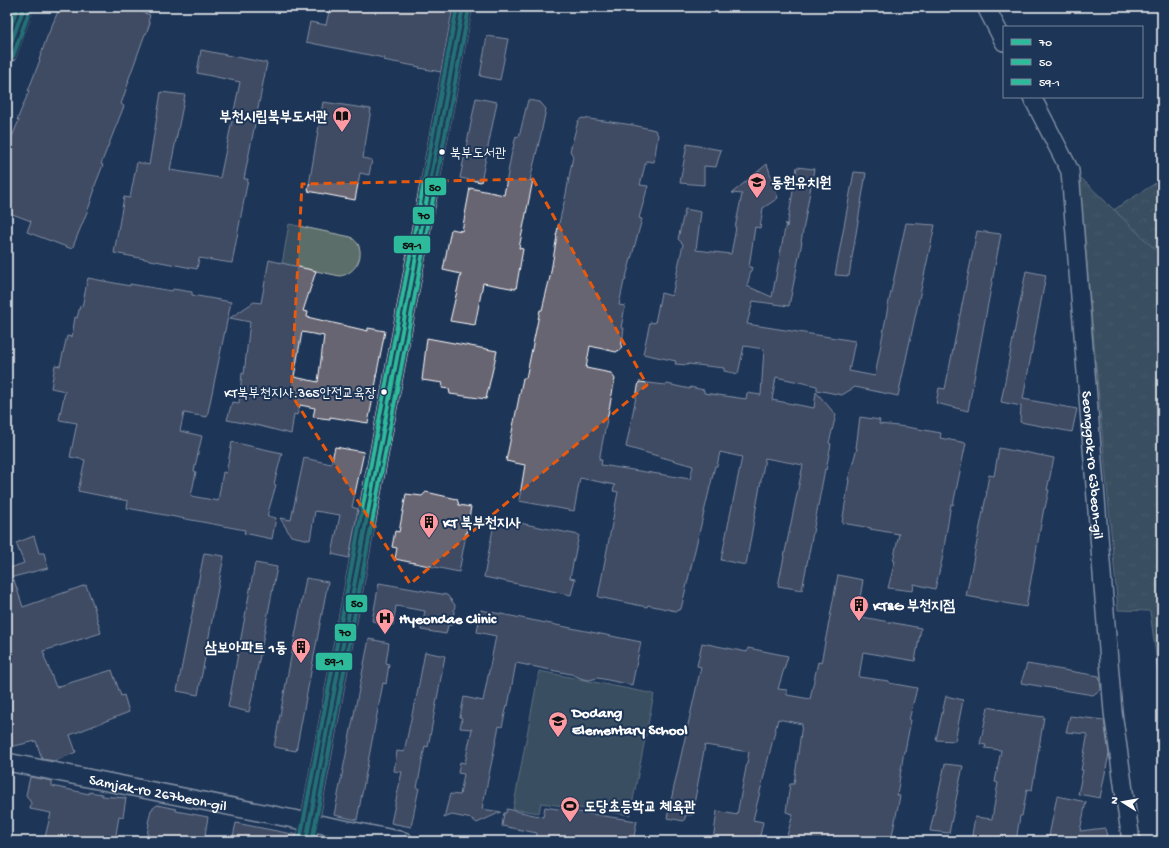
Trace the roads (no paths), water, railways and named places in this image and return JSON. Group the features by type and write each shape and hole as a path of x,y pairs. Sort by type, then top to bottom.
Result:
{"street":[{"path":"7,54 24,7"},
{"path":"306,841 463,7"},
{"path":"986,7 1003,40"},
{"name":"Seonggok-ro 63beon-gil","path":"1033,98 1070,171 1113,712 1131,841"},
{"name":"Samjak-ro 267beon-gil","path":"7,762 404,841"}],"place":[{"name":"부천시립북부도서관","path":"342,133"},
{"name":"북부도서관","path":"442,152"},
{"name":"동원유치원","path":"757,199"},
{"name":"KT북부천지사.365안전교육장","path":"384,392"},
{"name":"KT 북부천지사","path":"429,539"},
{"name":"KT&G 부천지점","path":"859,622"},
{"name":"Hyeondae Clinic","path":"385,635"},
{"name":"삼보아파트 1동","path":"301,664"},
{"name":"Dodang Elementary School","path":"558,738"},
{"name":"도당초등학교 체육관","path":"570,823"}]}
